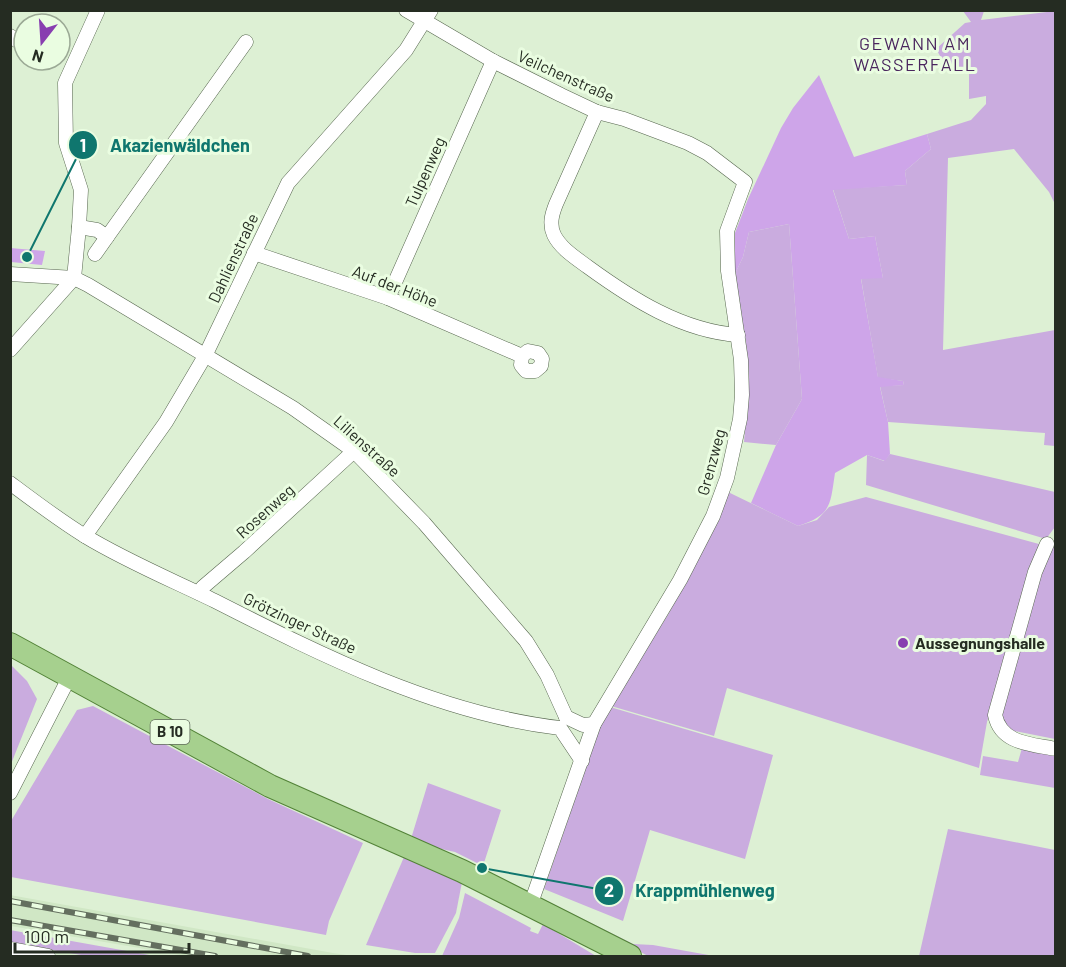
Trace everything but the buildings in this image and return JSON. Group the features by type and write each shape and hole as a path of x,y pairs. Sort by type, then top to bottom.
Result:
{"main road":[{"name":"B 10","path":"10,644 270,786 462,872 630,957"}],"street":[{"path":"10,350 74,278 81,190 66,143 65,83 98,10"},
{"name":"Veilchenstraße","path":"406,10 428,16 493,61 597,112 624,118 688,142 707,153 745,182"},
{"name":"Dahlienstraße","path":"85,536 166,422 205,356 288,183 387,73 406,50 428,16"},
{"path":"95,254 246,42"},
{"name":"Tulpenweg","path":"388,298 493,61"},
{"path":"597,112 551,218 554,236 572,255 624,294 682,322 724,334 738,335"},
{"name":"Grenzweg","path":"530,906 594,724 657,623 720,498 740,419 742,383 738,335 728,271 727,231 745,182"},
{"path":"79,227 97,230 107,237"},
{"name":"Auf der Höhe","path":"255,253 388,298 522,356"},
{"path":"10,274 74,278"},
{"name":"Lilienstraße","path":"74,278 293,408 354,452 424,523 526,641 547,675 563,722"},
{"name":"Rosenweg","path":"199,593 202,587 252,545 354,452"},
{"name":"Grötzinger Straße","path":"10,483 85,536 372,675 443,700 526,724 563,722"},
{"path":"1047,544 1035,572 994,715 997,724 1010,738 1056,749"},
{"path":"10,793 70,676"},
{"path":"563,722 594,724"},
{"path":"563,722 582,761"},
{"path":"10,949 48,957"}],"shaded area":[{"path":"963,11 984,11 981,20 1055,11 1055,204 1049,192 1014,149 948,158 943,350 1055,330 1055,446 1044,445 1045,433 888,422 880,386 904,385 903,381 878,378 861,278 883,278 875,236 849,239 833,189 907,185 905,171 931,149 927,134 971,120 986,104 986,96 969,99 969,67 946,66 936,49 965,23 971,22"},
{"path":"819,75 854,157 927,134 931,149 905,171 907,185 833,190 849,239 875,236 883,278 861,279 878,377 903,381 904,385 880,387 888,422 890,454 885,461 867,455 835,473 830,501 823,513 798,526 751,503 776,445 802,399 789,224 749,232 743,257 734,276 735,233 781,128 793,108"},
{"path":"789,224 802,399 776,445 744,442 748,393 746,342 734,276 743,257 749,232"},
{"path":"10,248 45,251 42,265 11,262"},
{"path":"890,454 1055,492 1055,527 1046,539 866,485 867,455 884,461"},
{"path":"728,492 798,526 817,520 829,507 866,497 1039,544 987,722 979,768 727,688 714,736 611,706 669,613"},
{"path":"1055,540 1055,739 1009,730 999,719 1043,557"},
{"path":"11,665 27,681 37,699 11,764"},
{"path":"93,706 268,799 363,843 329,921 326,935 11,877 11,821 77,710"},
{"path":"610,707 773,755 745,859 650,830 623,921 544,889 600,727"},
{"path":"1022,748 1055,756 1055,788 980,775 983,756 1018,762"},
{"path":"428,783 501,810 483,866 455,852 410,842"},
{"path":"948,829 1055,850 1055,956 919,956"},
{"path":"404,857 462,882 456,913 435,953 415,953 366,945"},
{"path":"465,893 531,928 530,931 538,934 543,924 596,956 442,956 459,918"},
{"path":"10,895 353,956 186,956 11,926"},
{"path":"541,898 633,944 653,945 714,956 648,956"},
{"path":"10,930 155,956 87,956 11,943"}],"railway":[{"path":"10,901 308,956"},
{"path":"10,920 215,956"}],"place":[{"name":"Akazienwäldchen","path":"27,257"},
{"name":"Aussegnungshalle","path":"903,643"},
{"name":"Krappmühlenweg","path":"482,868"}],"district":[{"name":"GEWANN AM WASSERFALL","path":"915,54"}]}
